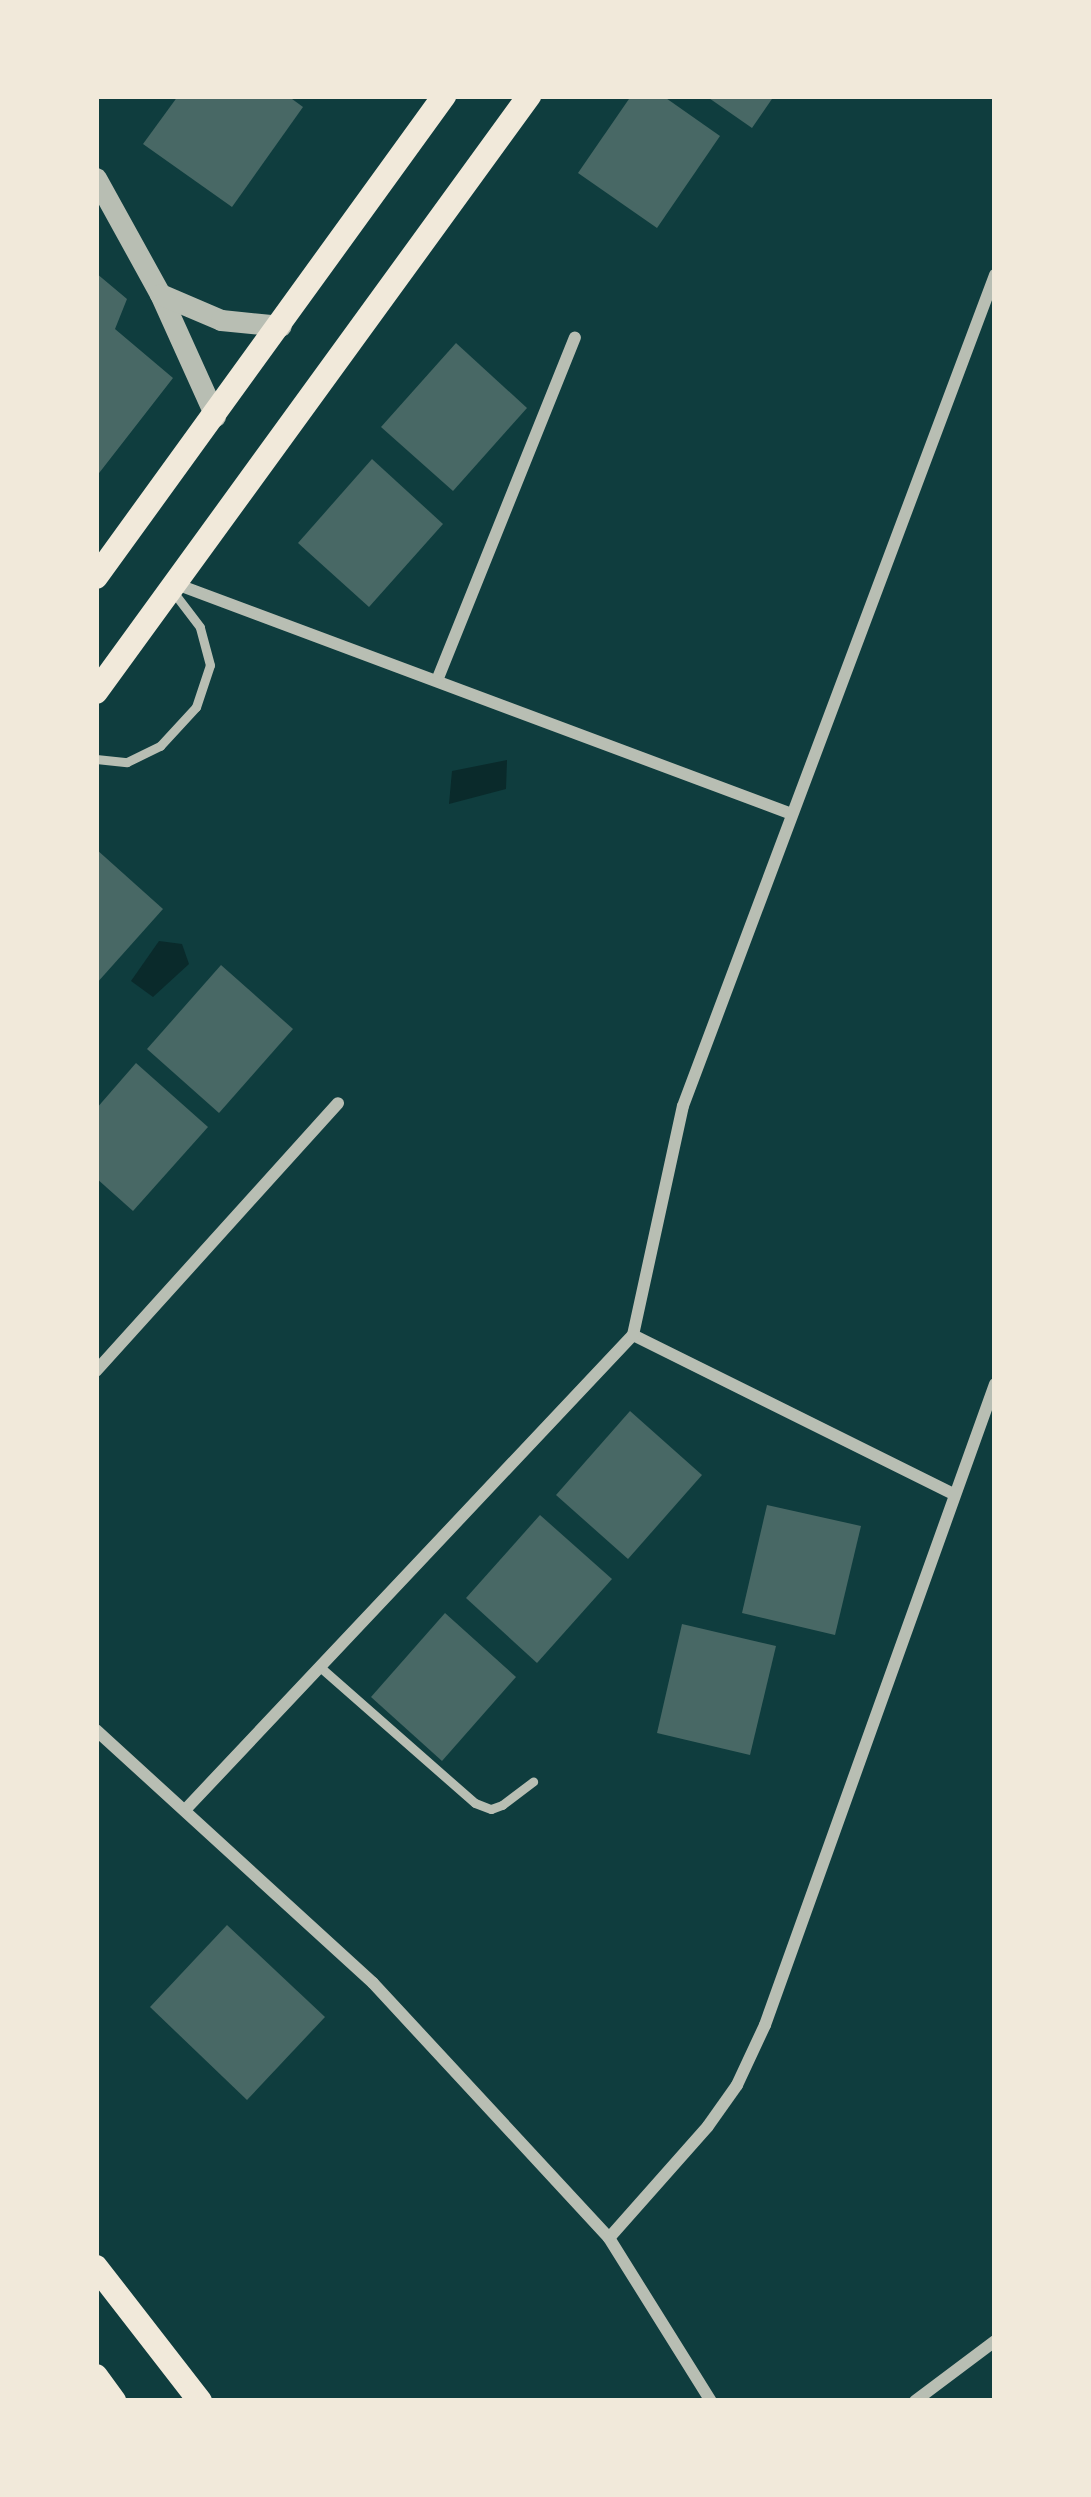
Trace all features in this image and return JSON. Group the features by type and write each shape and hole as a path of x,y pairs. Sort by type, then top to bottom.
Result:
{"main road":[{"path":"96,577 444,96"},
{"path":"96,692 529,96"},
{"path":"96,2267 200,2401"},
{"path":"96,2376 114,2401"}],"street":[{"path":"96,178 160,294 215,416"},
{"path":"185,1810 632,1335 683,1106 789,813 994,284"},
{"path":"160,294 221,320 280,326"},
{"path":"438,678 575,337"},
{"path":"174,587 438,678 789,813"},
{"path":"96,1372 338,1103"},
{"path":"632,1335 954,1494"},
{"path":"609,2237 708,2126 737,2085 765,2025 995,1384"},
{"path":"96,1730 373,1983 609,2237 711,2401"},
{"path":"915,2401 995,2341"}],"lane":[{"path":"96,759 127,762 160,746 196,707 210,665 200,627 174,587"},
{"path":"320,1667 475,1803 491,1809 502,1805 532,1782"}],"water":[{"path":"507,760 506,789 449,804 452,771"},
{"path":"159,941 182,944 189,964 153,997 131,981"}],"building":[{"path":"178,96 288,96 303,107 232,207 143,144"},
{"path":"631,96 663,96 720,136 657,228 578,173"},
{"path":"706,96 774,96 752,128"},
{"path":"96,273 127,299 115,329 173,378 96,477"},
{"path":"456,343 527,408 453,491 381,427"},
{"path":"372,459 443,524 369,607 298,543"},
{"path":"96,849 163,909 96,984"},
{"path":"221,965 293,1029 219,1113 147,1049"},
{"path":"136,1063 208,1127 133,1211 96,1178 96,1109"},
{"path":"630,1411 702,1475 628,1559 556,1495"},
{"path":"767,1505 861,1526 835,1635 742,1613"},
{"path":"540,1515 612,1579 537,1663 466,1598"},
{"path":"445,1613 516,1677 442,1761 371,1697"},
{"path":"682,1624 776,1646 750,1755 657,1733"},
{"path":"227,1925 325,2017 247,2100 150,2007"}]}
